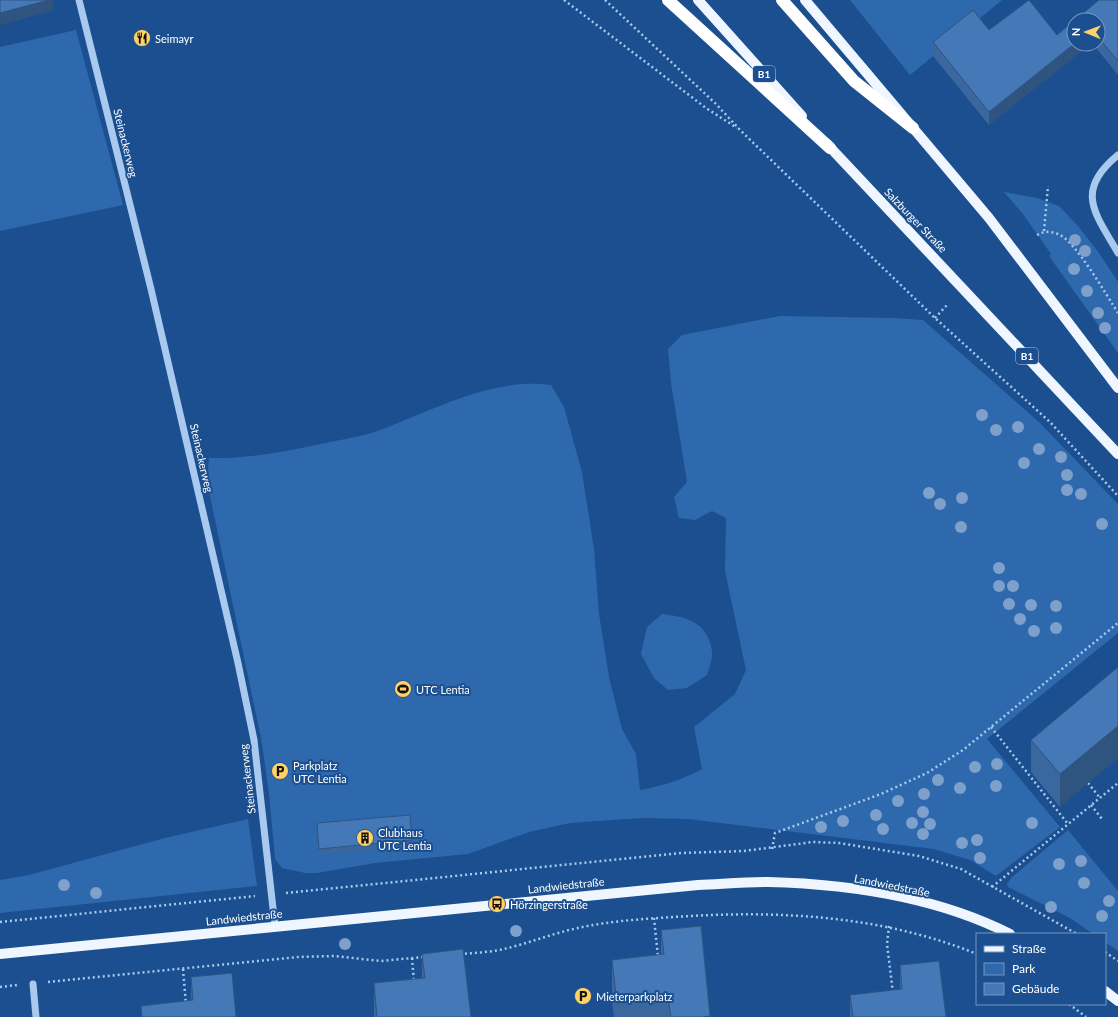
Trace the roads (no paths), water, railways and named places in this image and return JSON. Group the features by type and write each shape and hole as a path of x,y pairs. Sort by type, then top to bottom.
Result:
{"highway":[{"path":"668,0 830,148"},
{"path":"782,0 854,81 913,128"}],"main road":[{"name":"Salzburger Straße","path":"698,0 830,148 1118,454"},
{"path":"805,0 989,218 1118,388"},
{"name":"Landwiedstraße","path":"0,954 698,885 768,882 851,889 905,898 954,911 1008,933"},
{"path":"1106,992 1118,1001"}],"street":[{"name":"Steinackerweg","path":"79,0 151,289 238,662 254,740 276,926"},
{"path":"1118,155 1108,163 1092,186 1092,206 1118,253"},
{"path":"33,984 36,1017"}],"place":[{"name":"Seimayr","path":"142,38"},
{"name":"UTC Lentia","path":"403,689"},
{"name":"Parkplatz UTC Lentia","path":"280,771"},
{"name":"Clubhaus UTC Lentia","path":"365,838"},
{"name":"Hörzingerstraße","path":"497,904"},
{"name":"Mieterparkplatz","path":"583,996"}]}
